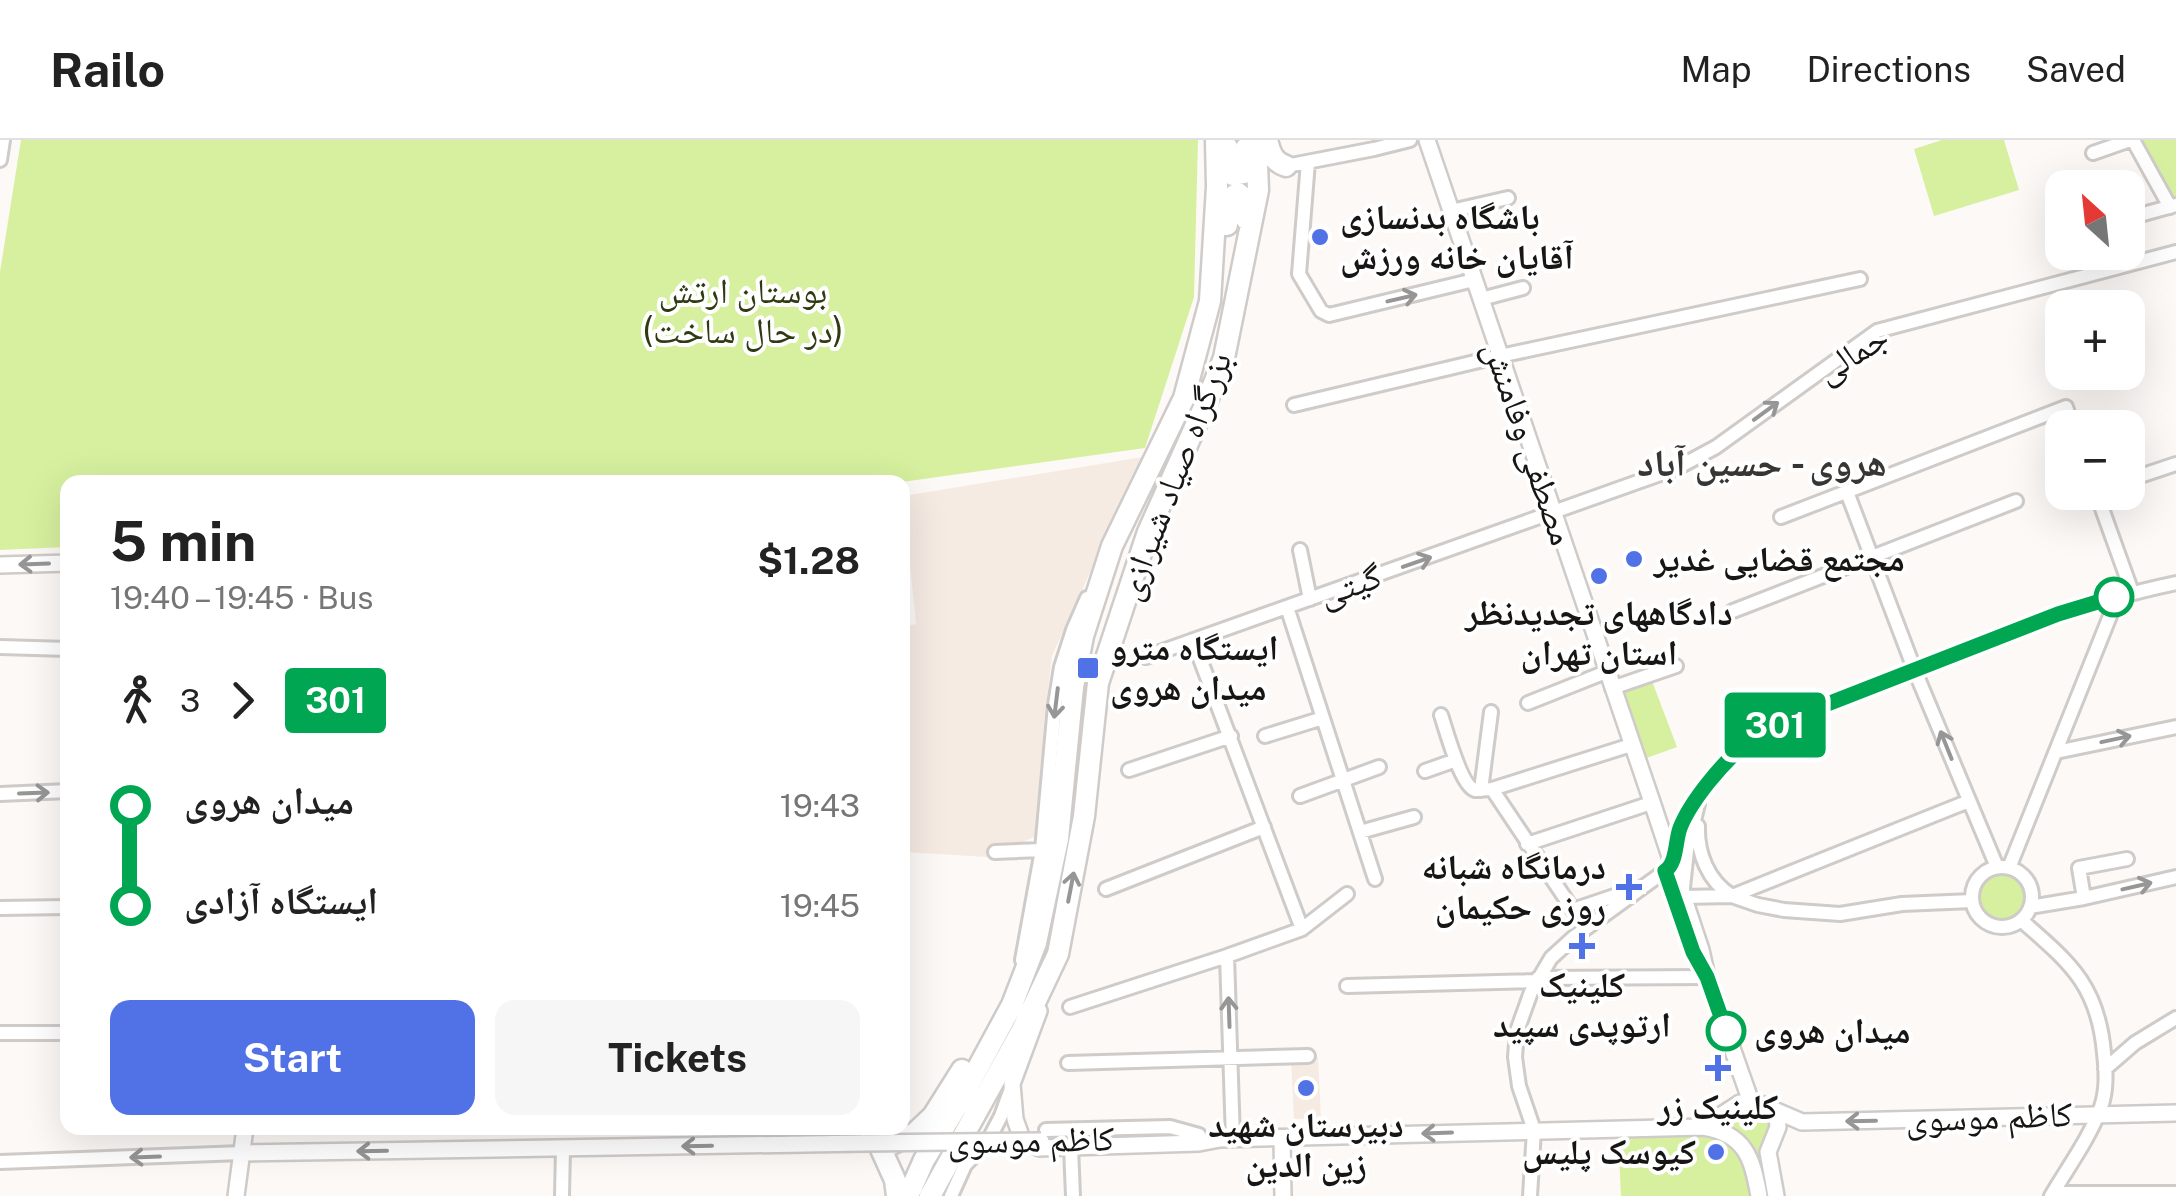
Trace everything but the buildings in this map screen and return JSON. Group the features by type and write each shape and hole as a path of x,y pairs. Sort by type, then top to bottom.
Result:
{"highway":[{"name":"بزرگراه صیاد شیرازی","path":"908,1196 924,1160 1012,1004 1036,943 1058,838 1073,687 1083,636 1112,546 1184,398 1210,301 1216,140"},
{"path":"1227,140 1230,170 1240,175 1247,165 1245,140"},
{"name":"بزرگراه صیاد شیرازی","path":"930,1196 1022,1030 1058,954 1084,816 1098,683 1148,532 1224,358 1258,190 1256,140"},
{"path":"1268,140 1272,157 1286,166"},
{"path":"1210,301 1223,268 1228,202 1238,193 1246,205 1241,280"},
{"path":"898,1196 882,1149 915,1133 933,1116 973,1052 1012,1004"}],"main road":[{"name":"مصطفی وفامنش","path":"1427,140 1662,834 1693,952 1707,977"},
{"path":"0,565 60,564"},
{"name":"مصطفی وفامنش","path":"1631,745 1645,804 1701,950 1751,1102"},
{"path":"1042,1140 1022,1139 1015,1119 1012,1084 1058,954"},
{"path":"1703,1127 1740,1103 1751,1102 1772,1109 1778,1128 1768,1152 1776,1196"},
{"path":"1726,1134 1724,1124 1730,1109"},
{"name":"کاظم موسوی","path":"1772,1109 1802,1122 2176,1113"},
{"path":"1703,1127 1726,1134 1748,1151 1760,1196"},
{"name":"کاظم موسوی","path":"1042,1140 1072,1147 1226,1139 1703,1127"},
{"path":"236,1196 245,1135"},
{"name":"کاظم موسوی","path":"242,1153 562,1156 864,1143 1199,1135 1226,1139"},
{"path":"1282,1138 1283,1196"}],"street":[{"path":"0,160 4,140"},
{"path":"1286,166 1410,140"},
{"path":"2093,153 2132,140 2173,206 2145,214"},
{"path":"1308,162 1299,274 1321,312 1329,315 1474,280"},
{"path":"1451,211 1508,198"},
{"name":"جمالی","path":"1553,514 1677,468 1716,447 1877,331 2176,252"},
{"path":"1294,405 1500,356 1860,279"},
{"path":"1481,299 1522,288"},
{"path":"1781,517 2045,415"},
{"path":"2145,474 2176,464"},
{"path":"1847,492 1969,801 2003,868 2026,878 2030,888 2030,907 2020,920 2006,926 1988,923 1974,910 1975,883 1980,876 2003,868 2125,594 2101,510"},
{"path":"1733,611 2016,501"},
{"name":"گیتی","path":"1146,657 1553,514"},
{"path":"1022,977 1022,954 1042,850 1061,668 1078,616 1112,546"},
{"path":"1300,550 1310,599"},
{"path":"1530,1196 1534,1130 1518,1086 1515,1057 1517,1031 1537,979 1574,937 1648,884 1670,863 1688,810 1747,742 1767,729 2058,614 2176,583"},
{"path":"1287,607 1375,879"},
{"path":"1193,640 1302,928"},
{"path":"0,647 60,648"},
{"path":"1528,703 1676,666"},
{"path":"1491,712 1487,790 1573,910 1574,937"},
{"path":"1441,715 1470,787 1487,790 1631,745"},
{"path":"1265,736 1323,718"},
{"path":"2056,752 2176,726"},
{"path":"1129,770 1231,736"},
{"path":"1424,771 1456,760"},
{"path":"1300,796 1380,767"},
{"path":"0,794 60,792"},
{"path":"1700,795 1698,833 1702,859 1722,890 1732,896 1758,905 1814,914 1972,900"},
{"path":"1700,795 1687,850 1682,897 1732,896 1969,801"},
{"path":"1527,844 1645,804"},
{"path":"1360,832 1414,817"},
{"path":"1106,889 1264,828"},
{"path":"995,852 1042,850"},
{"path":"2084,898 2078,868 2127,858"},
{"path":"2030,907 2176,877"},
{"path":"1573,910 1648,884"},
{"path":"1070,1007 1302,928 1346,894"},
{"path":"0,908 60,907"},
{"path":"2020,920 2058,953 2089,992 2099,1018 2105,1069 2104,1095 2098,1114 2052,1195"},
{"path":"1226,1139 1230,1058 1227,956"},
{"path":"1347,986 1707,977"},
{"path":"2105,1069 2135,1043 2176,1018"},
{"path":"0,1033 60,1034"},
{"path":"1068,1064 1308,1056"},
{"path":"951,1196 965,1165 988,1141 1012,1084"},
{"path":"1072,1147 1073,1196"},
{"path":"0,1162 242,1153"},
{"path":"562,1156 562,1196"},
{"path":"2052,1195 2175,1193"}],"shaded area":[{"path":"1143,457 1052,656 1044,724 1039,835 987,857 910,852 910,625 916,624 910,565 910,495"},
{"name":"دبیرستان شهید زین الدین","path":"1318,1057 1321,1118 1294,1119 1291,1058"}],"green space":[{"name":"بوستان ارتش (در حال ساخت)","path":"21,140 1198,140 1194,297 1145,448 910,481 910,475 60,475 60,547 0,550 0,272"},
{"path":"1942,140 2004,140 2019,190 1934,216 1914,149"},
{"path":"2140,140 2176,140 2176,199 2171,201"},
{"path":"1652,681 1677,747 1644,759 1619,693"},
{"path":"2002,874 2018,881 2025,897 2018,913 2002,920 1986,913 1979,897 1986,881"},
{"path":"1763,1112 1772,1121 1760,1158 1732,1126 1735,1114"},
{"path":"1618,1134 1710,1135 1744,1156 1752,1196 1621,1196"}],"bus line":[{"name":"301","path":"1726,1031 1665,871 1672,866 1688,810 1728,761 1747,742 1789,719 2058,614 2114,597"}],"place":[{"name":"باشگاه بدنسازی آقایان خانه ورزش","path":"1320,237"},
{"name":"مجتمع قضایی غدیر","path":"1634,559"},
{"name":"دادگاههای تجدیدنظر استان تهران","path":"1599,576"},
{"name":"ایستگاه مترو میدان هروی","path":"1088,668"},
{"name":"درمانگاه شبانه روزی حکیمان","path":"1629,887"},
{"name":"کلینیک ارتوپدی سپید","path":"1582,946"},
{"name":"میدان هروی","path":"1726,1031"},
{"name":"کلینیک زر","path":"1718,1068"},
{"name":"دبیرستان شهید زین الدین","path":"1306,1088"},
{"name":"کیوسک پلیس","path":"1716,1152"}],"district":[{"name":"هروی - حسین آباد","path":"1762,463"}]}
